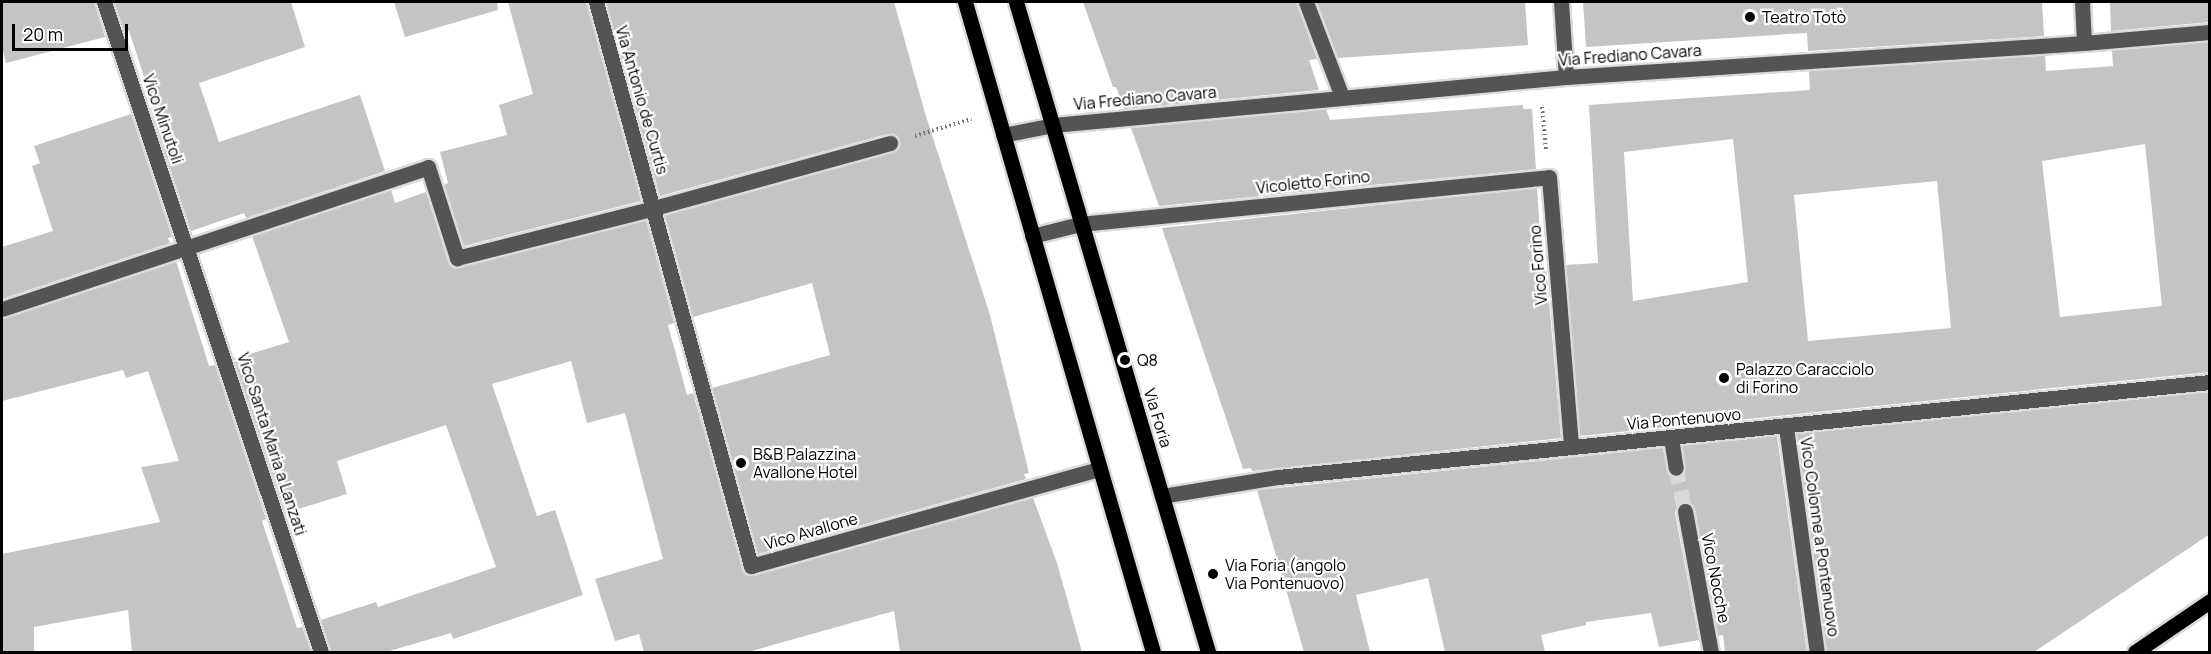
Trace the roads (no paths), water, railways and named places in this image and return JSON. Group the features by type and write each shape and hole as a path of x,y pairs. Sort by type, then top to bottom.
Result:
{"main road":[{"path":"965,2 1153,652"},
{"name":"Via Foria","path":"1016,2 1208,652"},
{"path":"2135,652 2210,601"}],"street":[{"name":"Vico Minutoli","path":"104,2 188,248"},
{"name":"Via Antonio de Curtis","path":"596,2 654,208"},
{"path":"1306,2 1342,97"},
{"path":"1560,2 1566,77"},
{"path":"2082,2 2084,43"},
{"name":"Via Frediano Cavara","path":"1053,125 1566,77 2084,43 2210,32"},
{"path":"1004,135 1053,125"},
{"path":"2,309 428,166 457,258 654,208 890,143"},
{"name":"Vicoletto Forino","path":"1032,236 1080,224 1549,177"},
{"name":"Vico Forino","path":"1549,177 1571,447"},
{"name":"Vico Avallone","path":"654,208 751,566 1100,469"},
{"name":"Vico Santa Maria a Lanzati","path":"188,248 321,652"},
{"name":"Via Pontenuovo","path":"1162,496 1278,477 2210,382"},
{"name":"Vico Colonne a Pontenuovo","path":"1786,427 1817,652"},
{"path":"1671,438 1676,468"},
{"name":"Vico Nocche","path":"1684,511 1712,652"}],"tunnel":[{"path":"1676,468 1685,511"}],"place":[{"name":"Teatro Totò","path":"1750,17"},
{"name":"Q8","path":"1125,360"},
{"name":"Palazzo Caracciolo di Forino","path":"1724,378"},
{"name":"B&B Palazzina Avallone Hotel","path":"741,463"},
{"name":"Via Foria (angolo Via Pontenuovo)","path":"1213,574"}]}
